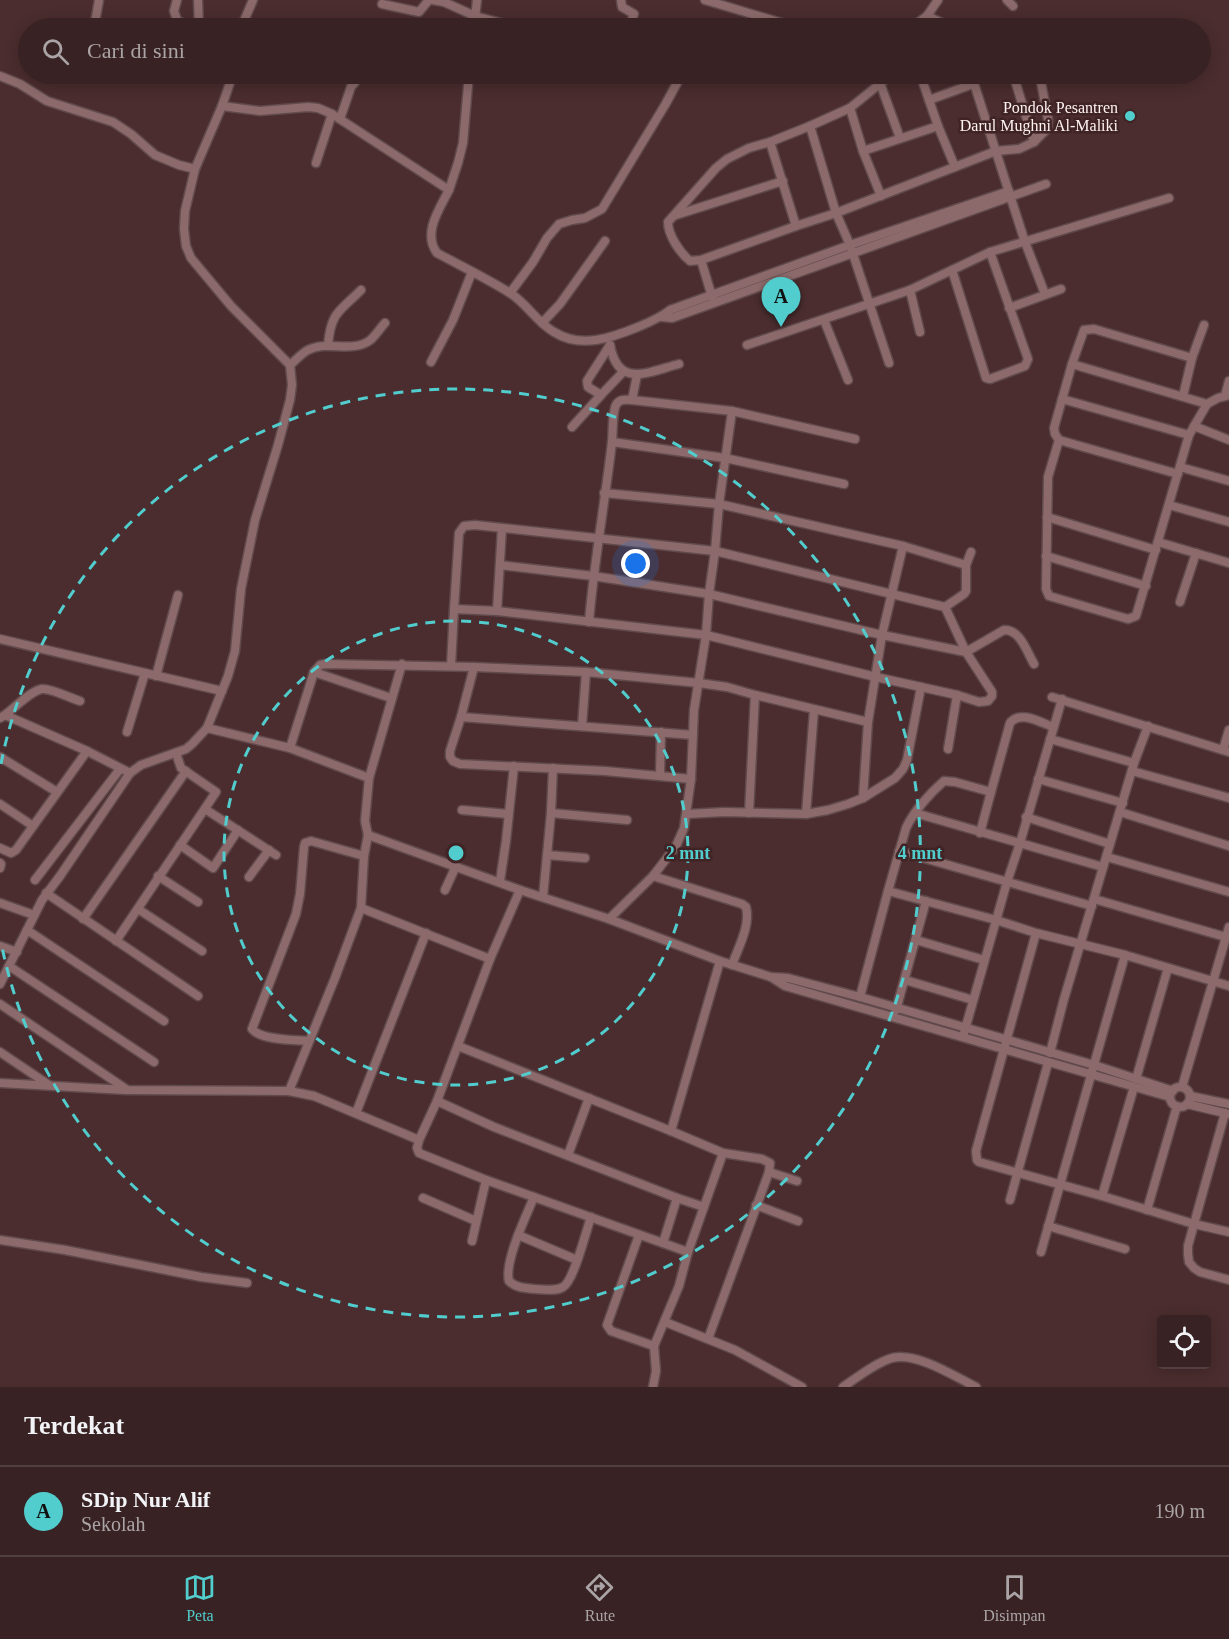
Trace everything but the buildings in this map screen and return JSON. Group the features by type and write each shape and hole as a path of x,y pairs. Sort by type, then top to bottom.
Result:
{"street":[{"path":"96,18 99,0"},
{"path":"176,18 174,11 177,0"},
{"path":"198,0 199,18"},
{"path":"246,18 253,0"},
{"path":"382,4 419,12 431,0 444,2 482,18"},
{"path":"475,16 477,0"},
{"path":"621,0 622,8 634,14 633,18"},
{"path":"705,0 765,18"},
{"path":"924,18 938,0"},
{"path":"927,16 931,18"},
{"path":"0,76 18,83"},
{"path":"20,84 47,101 113,122 155,155 195,169"},
{"path":"0,984 46,893 130,773 141,765 176,753 192,744 207,728 228,676 235,651 241,589 255,520 278,445 292,385 290,365 231,306 191,258 186,246 183,230 185,211 195,169 230,84"},
{"path":"340,119 354,84"},
{"path":"468,84 459,163 432,224 432,247 437,253 510,293 542,323 566,338 576,341 610,341 662,317 670,310 713,299 1010,194 1046,184"},
{"path":"510,293 559,225 585,218 602,209 677,84"},
{"path":"879,84 850,108 770,142 749,148 727,159 716,168 668,222 668,230 686,257 690,261 701,260 836,213 996,151 1012,150 1034,142 1047,129 1048,119 1041,84"},
{"path":"880,84 900,138"},
{"path":"923,84 955,167"},
{"path":"929,100 973,84 1025,242 1045,294"},
{"path":"1016,84 1034,142"},
{"path":"222,106 260,111 308,106 318,108 340,119 449,190"},
{"path":"850,108 863,151 881,196"},
{"path":"316,163 332,114"},
{"path":"810,126 836,213 851,249 889,363"},
{"path":"863,151 938,126"},
{"path":"770,142 796,226"},
{"path":"673,216 783,181"},
{"path":"747,345 910,290 990,252 1169,198"},
{"path":"542,323 560,304 605,242"},
{"path":"952,270 986,376 988,378 1024,367 1028,359 990,252"},
{"path":"701,260 713,299"},
{"path":"431,362 453,320 472,272"},
{"path":"1009,308 1061,289"},
{"path":"328,345 329,330 337,312 361,290"},
{"path":"910,290 920,332"},
{"path":"824,320 848,380"},
{"path":"290,365 307,350 315,347 361,344 370,340 385,323"},
{"path":"1183,396 1192,358 1204,325"},
{"path":"1192,358 1094,330 1084,330 1062,399 1054,428 1055,434 1059,440 1229,481"},
{"path":"610,341 614,361 623,372 637,375 679,364"},
{"path":"601,395 588,387 587,381 610,341"},
{"path":"1072,364 1207,404"},
{"path":"572,427 623,372"},
{"path":"632,400 637,375"},
{"path":"1059,440 1048,477 1046,588 1049,596 1132,619 1136,616 1146,586 1189,435 1207,404 1227,396 1229,381"},
{"path":"1062,399 1189,435"},
{"path":"589,622 593,576 617,403 632,400 732,411 855,439"},
{"path":"609,919 653,876 676,846 684,828 692,779 694,710 706,635 719,504 732,411"},
{"path":"1194,426 1229,440"},
{"path":"612,442 725,458 844,484"},
{"path":"604,493 719,504 903,546 966,565"},
{"path":"1169,505 1229,522"},
{"path":"1047,517 1229,563"},
{"path":"451,666 454,609 459,533 464,526 475,525 715,550 945,608 966,652 992,692 992,696 988,701 979,702 706,635 497,611 454,609"},
{"path":"497,611 502,528"},
{"path":"863,798 868,722 882,634 903,546"},
{"path":"945,608 966,591 966,565 971,552"},
{"path":"1180,602 1196,553"},
{"path":"1046,556 1146,586"},
{"path":"500,565 593,576 709,594 966,652 1004,630 1008,630 1013,631 1020,639 1034,664"},
{"path":"156,676 178,595"},
{"path":"0,639 222,692"},
{"path":"290,748 314,672 320,665 325,664 402,664 586,672 699,683 727,687 868,722"},
{"path":"289,1091 361,908 364,856 368,835 365,821 369,778 402,664"},
{"path":"474,667 450,751 453,761 460,764 553,768 692,779"},
{"path":"314,672 391,698"},
{"path":"582,726 586,672"},
{"path":"127,732 145,674"},
{"path":"687,814 724,812 806,814 863,798 895,778 903,769 907,760 921,687"},
{"path":"2,716 41,689 80,701"},
{"path":"749,813 755,695"},
{"path":"948,749 957,695"},
{"path":"1052,697 1226,751 1229,730"},
{"path":"964,1032 1062,699"},
{"path":"806,814 814,710"},
{"path":"2,716 87,751 130,773"},
{"path":"980,833 1013,718 1018,716 1027,718 1053,727"},
{"path":"461,717 693,735"},
{"path":"1010,1200 1064,999 1133,767 1148,726"},
{"path":"207,728 290,748 369,778"},
{"path":"660,776 661,732"},
{"path":"1050,739 1229,798"},
{"path":"0,848 9,853 13,852 87,751"},
{"path":"116,941 216,792 181,768 176,753"},
{"path":"0,757 57,792"},
{"path":"500,881 514,766"},
{"path":"543,897 553,768"},
{"path":"35,880 120,769"},
{"path":"83,919 186,771"},
{"path":"1038,779 1123,803"},
{"path":"860,997 899,851 906,828 915,813 945,781 991,792"},
{"path":"0,804 33,826"},
{"path":"205,809 273,852 249,877"},
{"path":"462,810 508,814"},
{"path":"1120,812 1229,846"},
{"path":"551,813 627,820"},
{"path":"915,813 1103,867"},
{"path":"1026,817 1110,844"},
{"path":"180,845 213,868 238,830"},
{"path":"368,835 520,890 609,919 732,965 771,977 789,978 927,1017 964,1032 1049,1058 1092,1076 1135,1083"},
{"path":"308,1041 266,1037 257,1035 252,1029 296,914 305,843 311,842 364,856"},
{"path":"899,851 1007,882 1228,937"},
{"path":"547,855 585,858"},
{"path":"1107,857 1229,892"},
{"path":"445,890 456,866"},
{"path":"158,876 198,902"},
{"path":"653,876 746,907 747,920 744,934 732,965"},
{"path":"520,890 490,959 437,1101 419,1140 417,1148 419,1153 486,1180 688,1252"},
{"path":"888,891 1036,933 1125,955 1229,986"},
{"path":"46,893 198,996"},
{"path":"893,1017 926,901"},
{"path":"0,903 34,915"},
{"path":"361,908 490,959"},
{"path":"138,909 202,951"},
{"path":"1182,1087 1228,937 1229,927"},
{"path":"27,930 164,1021"},
{"path":"356,1113 426,933"},
{"path":"1036,933 976,1151 976,1158 980,1162 1229,1232"},
{"path":"916,940 984,960"},
{"path":"0,945 17,952"},
{"path":"1041,1252 1125,955"},
{"path":"671,1131 720,961"},
{"path":"9,966 154,1062"},
{"path":"1102,1196 1168,968"},
{"path":"771,977 785,986 924,1026 964,1032"},
{"path":"904,980 973,999"},
{"path":"0,1004 126,1090"},
{"path":"924,1026 927,1017"},
{"path":"458,1046 723,1153 770,1162 769,1172 708,1339"},
{"path":"0,1052 49,1085"},
{"path":"1049,1058 1094,1065 1135,1083 1172,1094"},
{"path":"0,1083 126,1090 289,1091 314,1096 419,1140"},
{"path":"1188,1100 1187,1090 1182,1087 1177,1088 1172,1094 1172,1103 1177,1106 1182,1106 1188,1100 1228,1101"},
{"path":"568,1155 590,1098"},
{"path":"1188,1100 1227,1114 1188,1246 1189,1262 1200,1272 1229,1280"},
{"path":"437,1101 494,1127 704,1207"},
{"path":"1147,1210 1177,1106"},
{"path":"653,1387 656,1371 654,1346 679,1286 688,1252 723,1153"},
{"path":"769,1172 797,1181"},
{"path":"472,1241 486,1180"},
{"path":"534,1197 518,1235 508,1269 509,1281 513,1286 550,1290 566,1286 591,1217"},
{"path":"423,1198 476,1221"},
{"path":"663,1243 677,1198"},
{"path":"756,1205 798,1221"},
{"path":"1048,1226 1125,1249"},
{"path":"518,1235 577,1260"},
{"path":"639,1235 607,1325 611,1331 654,1346"},
{"path":"0,1240 201,1277 247,1283"},
{"path":"665,1322 735,1350 802,1387"},
{"path":"843,1387 880,1363 899,1357 915,1359 976,1387"}],"place":[{"name":"Pondok Pesantren Darul Mughni Al-Maliki","path":"1130,116"},
{"name":"SDip Nur Alif","path":"781,327"}]}
